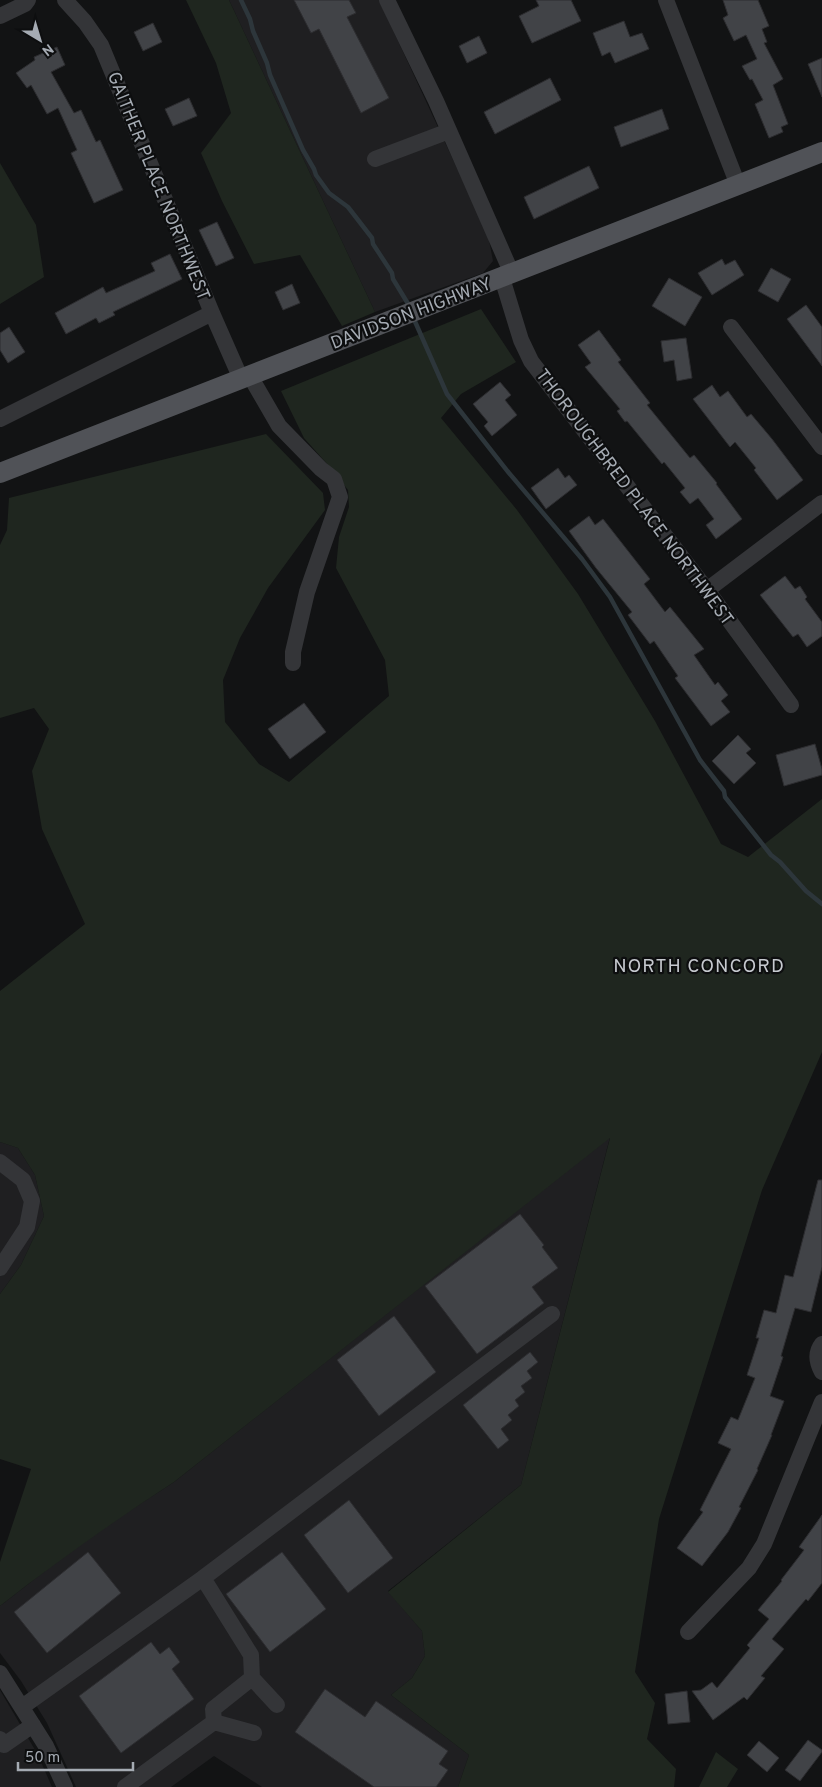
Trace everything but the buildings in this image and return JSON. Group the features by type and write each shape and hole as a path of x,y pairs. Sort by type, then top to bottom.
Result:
{"main road":[{"name":"DAVIDSON HIGHWAY","path":"0,473 822,152"}],"street":[{"path":"0,16 25,4 28,0"},
{"name":"GAITHER PLACE NORTHWEST","path":"65,0 85,22 101,45 212,313 245,378 279,426 321,469 334,479 340,497 307,592 293,652 293,663"},
{"name":"THOROUGHBRED PLACE NORTHWEST","path":"387,0 449,131 507,276 521,340 532,361 707,590 791,705"},
{"path":"666,0 738,185"},
{"path":"375,159 449,131"},
{"path":"0,419 212,313"},
{"path":"731,326 822,447"},
{"path":"707,590 822,503"},
{"path":"0,1162 23,1180 32,1201 27,1226 0,1268"},
{"path":"22,1707 203,1578 552,1314"},
{"path":"822,1344 819,1348 817,1360 822,1372"},
{"path":"688,1632 749,1568 764,1544 822,1402"},
{"path":"203,1578 251,1655 252,1678 277,1705"},
{"path":"214,1722 213,1709 252,1678"},
{"path":"3,1684 22,1707 46,1746 65,1787"},
{"path":"214,1722 254,1733"},
{"path":"125,1787 214,1722"},
{"path":"0,1739 4,1744 33,1725"}],"shaded area":[{"path":"186,0 229,0 375,312 342,326 300,255 254,264 222,201 201,153 231,113 216,63"},
{"path":"229,0 379,0 488,235 493,261 483,273 375,312"},
{"path":"0,163 36,225 44,277 0,304"},
{"path":"481,309 516,362 461,394 441,418 517,510 578,594 655,721 721,844 748,857 822,799 822,1052 762,1190 659,1519 635,1672 655,1703 647,1739 676,1769 674,1787 458,1787 469,1755 391,1695 412,1678 425,1656 422,1631 388,1592 521,1485 610,1138 174,1482 86,1542 0,1606 0,1562 31,1469 0,1459 0,1294 21,1265 44,1216 35,1175 18,1148 0,1142 0,991 85,924 42,829 32,771 49,729 34,708 0,718 0,545 7,530 9,498 266,434 323,493 325,510 268,588 240,638 223,680 225,722 259,764 289,782 389,696 385,660 336,568 339,537 349,507 348,490 304,438 281,391"},
{"path":"610,1137 521,1485 388,1591 422,1631 425,1656 412,1678 391,1695 469,1755 458,1787 262,1787 214,1756 171,1787 76,1787 47,1723 21,1681 0,1653 0,1606 59,1560 174,1482"},
{"path":"0,1142 18,1148 35,1175 44,1216 21,1265 0,1294"},
{"path":"0,1690 38,1755 52,1787 0,1787"},
{"path":"716,1752 738,1769 727,1787 699,1787"}],"waterway":[{"path":"241,0 250,19 270,75 316,175 329,193 348,207 372,238 373,244 392,273 393,279 410,307"},
{"path":"413,317 447,394 509,473 582,559 610,597 700,760 724,791 725,797 771,855 780,862 806,891 822,904"}],"district":[{"name":"NORTH CONCORD","path":"699,965"}]}
